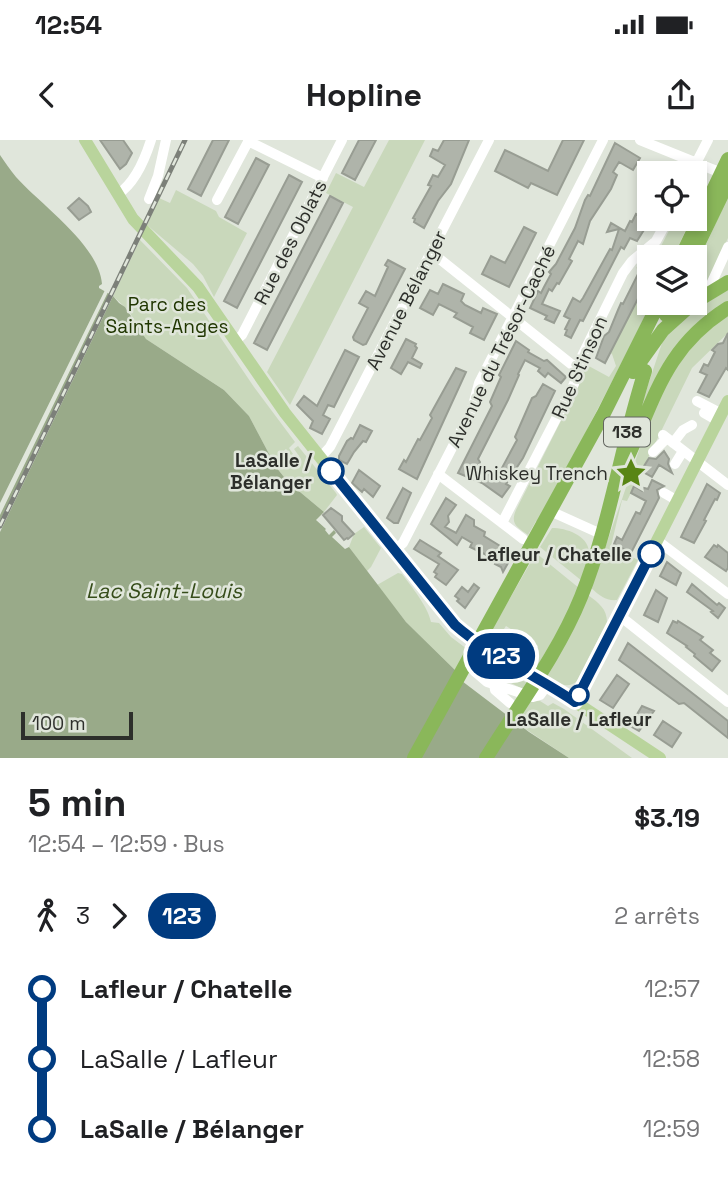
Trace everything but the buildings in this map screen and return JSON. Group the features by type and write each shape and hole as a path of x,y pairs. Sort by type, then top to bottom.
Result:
{"highway":[{"path":"687,245 728,159"},
{"path":"698,245 728,182"},
{"path":"707,294 728,282"},
{"path":"611,493 667,369 690,338 728,308"},
{"name":"138","path":"414,758 487,626 528,544 550,511 660,315"},
{"path":"604,413 657,337 681,315"},
{"name":"138","path":"486,758 545,665 585,588 645,371"}],"main road":[{"path":"85,140 136,223 191,278 273,397 455,625 479,644 548,684 660,758"},
{"path":"575,702 728,401"}],"street":[{"path":"118,194 127,188 134,178 151,140"},
{"path":"149,199 158,176 166,140"},
{"name":"Rue des Oblats","path":"235,341 242,335 342,140"},
{"name":"Avenue Bélanger","path":"320,458 330,447 488,140"},
{"name":"Avenue du Trésor-Caché","path":"396,550 403,542 472,409 479,383 603,140"},
{"path":"640,140 691,161"},
{"path":"697,161 708,140"},
{"path":"217,200 248,141 323,178"},
{"path":"707,167 728,176"},
{"name":"Rue Stinson","path":"502,523 573,384 626,269 656,241 661,231"},
{"path":"707,283 728,247"},
{"path":"431,252 571,363 579,366"},
{"path":"697,401 720,417"},
{"path":"704,413 720,417"},
{"path":"653,452 668,439 692,425"},
{"path":"668,439 728,485"},
{"path":"675,464 683,451"},
{"path":"438,474 528,544"},
{"path":"664,493 678,501"},
{"path":"550,511 601,534"},
{"path":"658,541 728,594"},
{"path":"620,616 728,702"},
{"path":"507,659 517,642"},
{"path":"480,676 494,684 534,697 540,695 548,684"},
{"path":"494,684 495,690 510,703"}],"green space":[{"path":"389,140 425,140 290,405 267,372 353,207 326,193 336,173 364,187"},
{"name":"Parc des Saints-Anges","path":"176,190 216,211 219,217 247,233 214,297 193,264 147,225 159,198 170,203"},
{"path":"728,196 728,238 707,281 706,245"},
{"path":"669,231 685,231 679,245 662,245"},
{"name":"Parc des Saints-Anges","path":"140,240 187,288 295,442 289,448 293,454 286,449 277,457 282,463 289,458 292,462 299,456 294,449 298,446 336,493 324,512 288,482 276,467 249,416 224,390 146,339 128,310 113,296"},
{"path":"728,287 728,304 716,312 634,427 665,334 684,315 707,315 707,300"},
{"path":"637,301 637,315 645,315 539,522 536,521 528,535 514,522 516,510 582,379 585,364 609,377 616,366 612,354 604,350 612,350"},
{"path":"728,314 728,333 692,368 627,501 622,500 611,546 638,560 617,600 606,599 591,588 660,390 684,351"},
{"path":"364,527 381,548 367,571 349,547 354,534"},
{"path":"552,528 564,529 581,537 588,546 589,555 582,581 540,547"},
{"path":"536,553 579,588 561,626 536,668 529,664 538,646 506,626 494,644 486,640"},
{"path":"398,573 402,574 419,597 431,622 439,623 467,649 456,671 406,622 377,585"},
{"path":"588,595 602,607 607,622 577,681 565,685 545,674"},
{"path":"478,655 527,683 523,689 501,678 495,681 486,678 485,674 471,668"},
{"path":"529,700 540,701 548,706 553,703 564,709 632,758 569,758 515,722"}],"water":[{"name":"Lac Saint-Louis","path":"0,155 16,177 80,240 98,269 102,284 99,288 125,307 146,339 224,390 249,416 276,467 288,482 324,512 316,520 329,535 334,530 336,533 332,537 345,549 349,547 406,622 456,671 454,675 529,732 569,758 0,758"}],"pier":[{"path":"106,288 109,290 0,515 0,503"},
{"path":"111,290 115,292 0,532 0,521"}],"railway":[{"path":"0,526 185,140"}],"bus line":[{"name":"123","path":"331,471 432,599 461,631 575,702 651,554"}],"place":[{"name":"LaSalle / Bélanger","path":"331,471"},
{"name":"Whiskey Trench","path":"631,473"},
{"name":"Lafleur / Chatelle","path":"651,554"},
{"name":"LaSalle / Lafleur","path":"579,695"}]}
